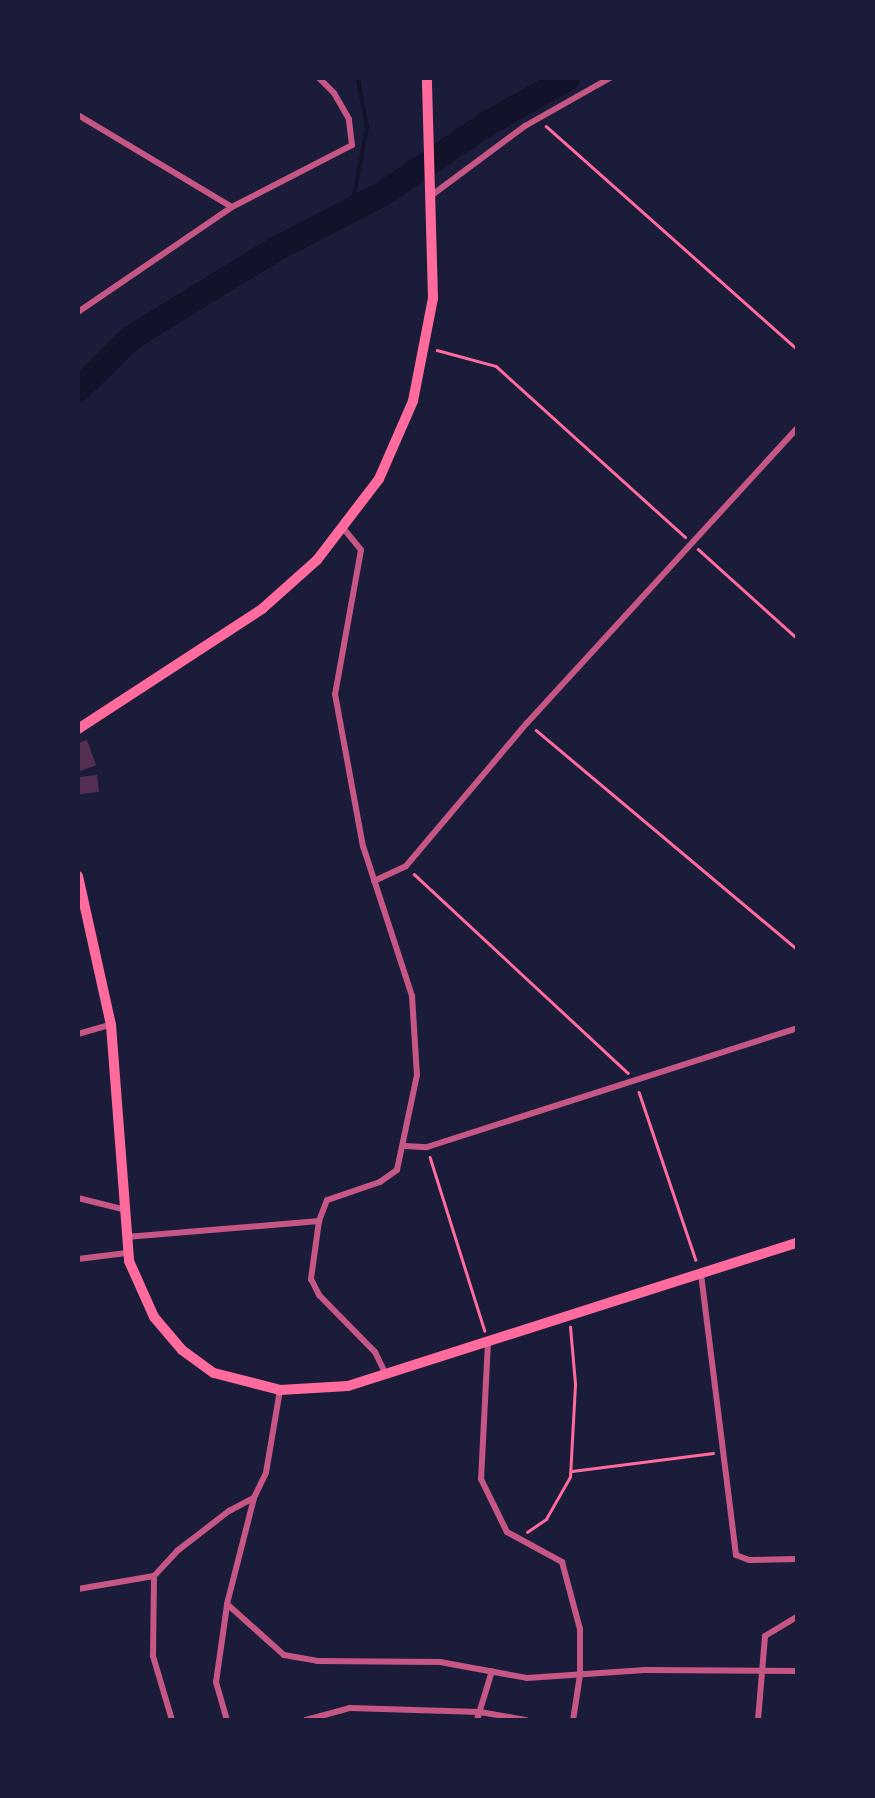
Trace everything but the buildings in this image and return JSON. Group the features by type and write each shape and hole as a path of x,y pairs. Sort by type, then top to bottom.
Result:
{"main road":[{"path":"78,729 262,608 344,529 394,447 427,348 435,268 427,78"},
{"path":"78,876 111,1025 127,1253 146,1304 182,1350 214,1373 280,1390 331,1388 387,1376 798,1242"}],"street":[{"path":"78,312 232,208 352,145 350,119 334,92 318,78"},
{"path":"431,196 537,118 610,78"},
{"path":"78,115 232,208"},
{"path":"374,881 406,866 527,723 798,426"},
{"path":"344,529 361,550 334,685 347,769 374,881 415,1010 417,1075 397,1170 380,1182 332,1196 319,1220 313,1288 375,1352 387,1376"},
{"path":"78,1034 111,1025"},
{"path":"405,1146 427,1146 798,1028"},
{"path":"78,1198 100,1207 122,1208"},
{"path":"125,1237 319,1220"},
{"path":"78,1259 127,1253"},
{"path":"701,1274 736,1555 748,1560 798,1559"},
{"path":"488,1342 481,1479 507,1532 562,1562 580,1629 580,1675 573,1720"},
{"path":"227,1720 216,1682 227,1604 254,1498 266,1472 280,1390"},
{"path":"78,1589 154,1576 177,1551 228,1511 254,1498"},
{"path":"154,1576 153,1656 172,1720"},
{"path":"227,1604 290,1658 440,1662 527,1678 646,1670 798,1671"},
{"path":"758,1720 764,1636 798,1616"},
{"path":"478,1716 492,1671"},
{"path":"306,1720 350,1708 526,1720"}],"path":[{"path":"537,118 798,350"},
{"path":"427,348 496,366 798,639"},
{"path":"527,723 798,950"},
{"path":"406,866 635,1079 701,1274"},
{"path":"427,1146 488,1342"},
{"path":"518,1538 546,1519 571,1471 576,1384 569,1316"},
{"path":"571,1471 724,1452"}],"waterway":[{"path":"351,211 367,127 358,78"},
{"path":"78,389 131,337 278,247 381,194 487,123 567,78"}]}
